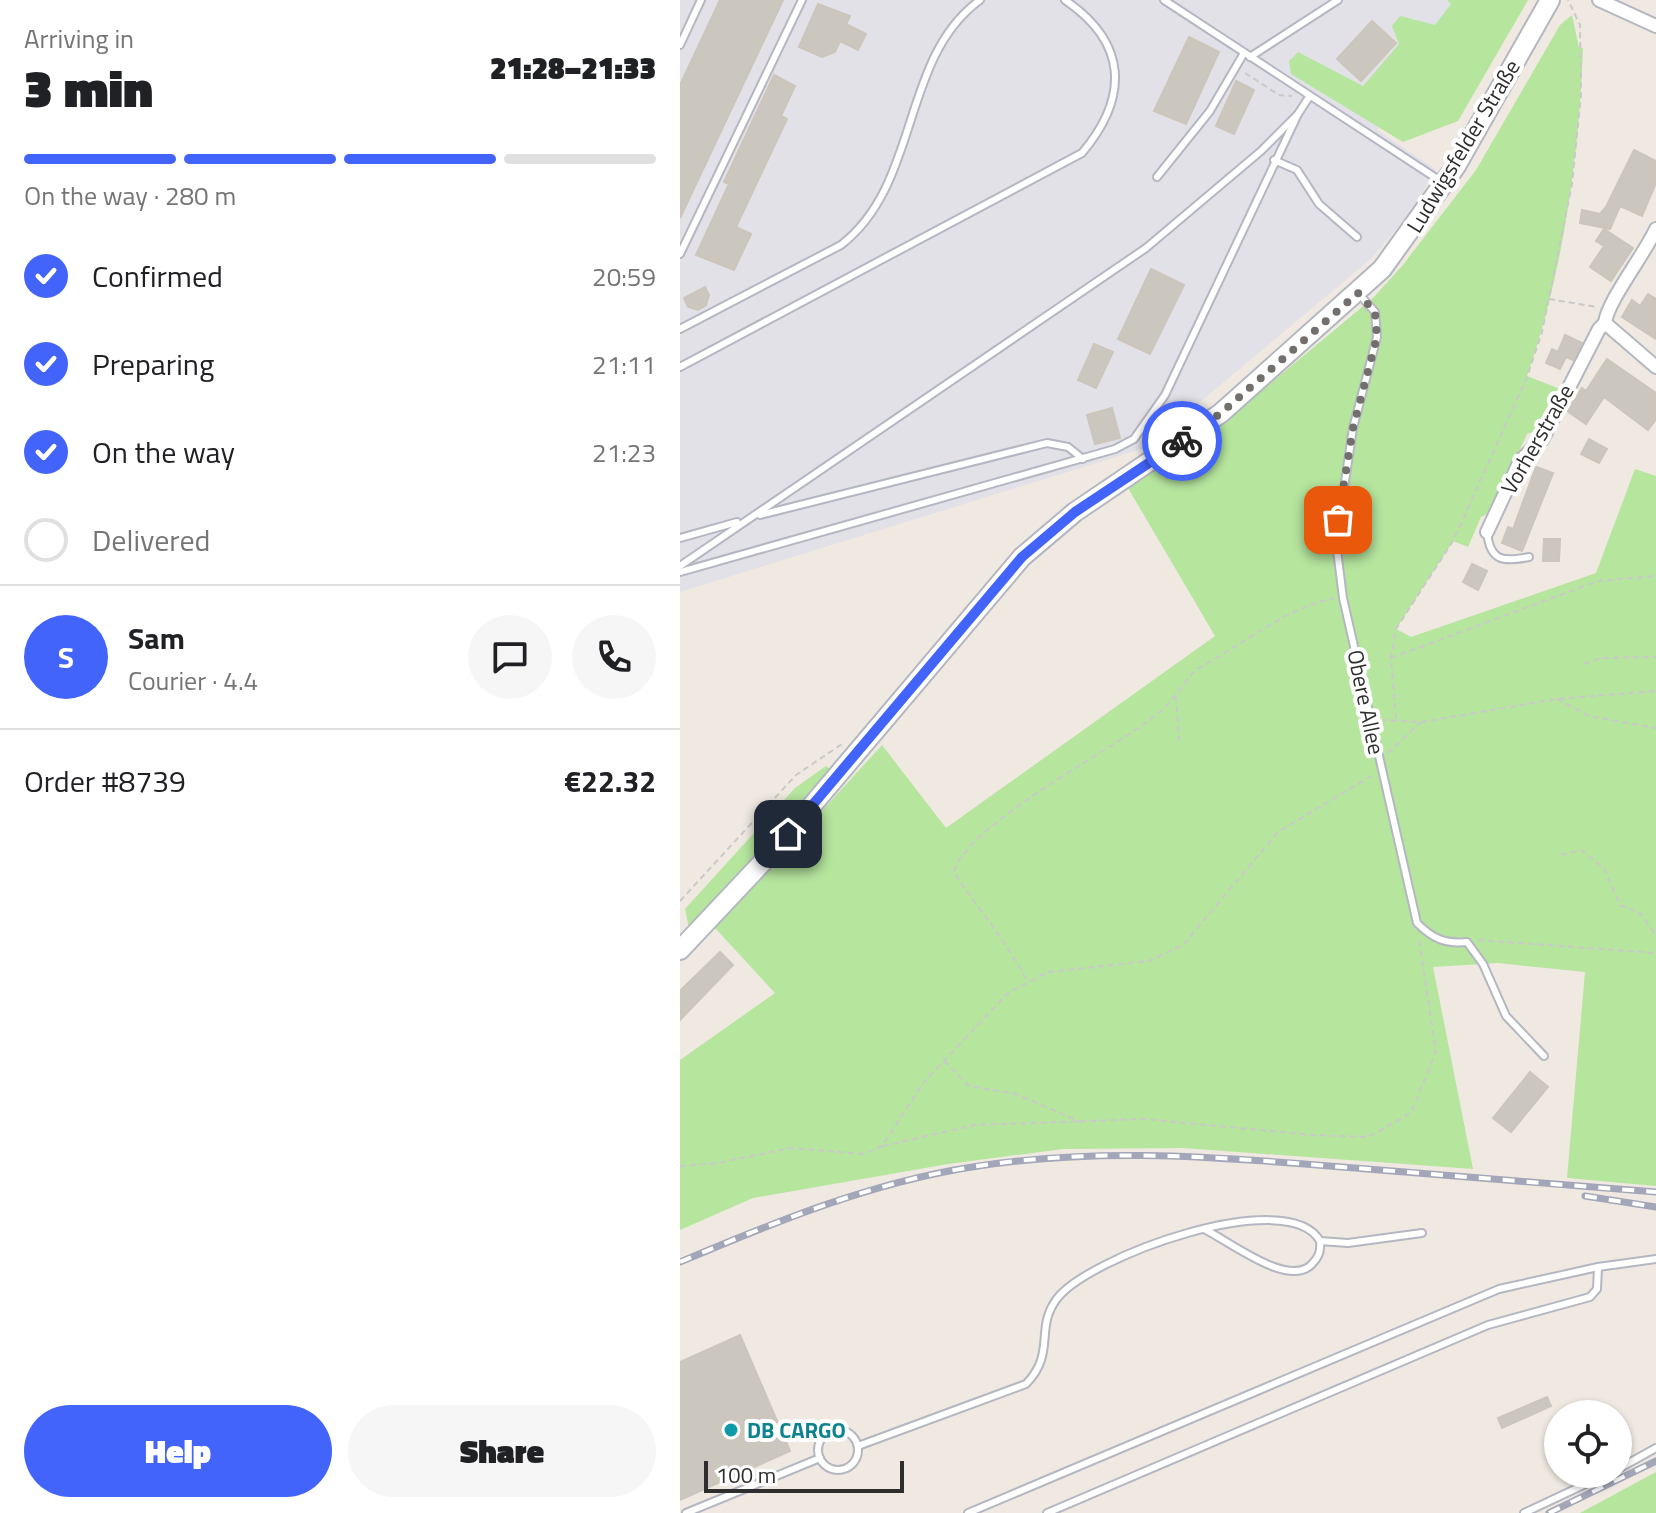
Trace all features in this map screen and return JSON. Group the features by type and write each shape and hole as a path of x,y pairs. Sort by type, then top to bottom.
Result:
{"street":[{"name":"Ludwigsfelder Straße","path":"680,950 776,848 1022,557 1075,512 1221,413 1358,293 1405,242 1445,184 1550,0"},
{"path":"1599,0 1656,24"},
{"path":"1656,229 1630,278 1606,309 1605,323 1656,367"},
{"name":"Vorherstraße","path":"1487,532 1520,461 1543,438 1605,323"}],"lane":[{"path":"680,45 701,0"},
{"path":"680,254 802,0"},
{"path":"680,329 841,245 864,227 883,199 945,36 964,12 980,0"},
{"path":"680,367 1082,153 1103,128 1114,96 1116,71 1107,41 1089,17 1065,0"},
{"path":"1164,0 1445,184"},
{"path":"1157,177 1210,111 1235,67 1247,55 1338,0"},
{"path":"680,569 1083,459 1134,439 1165,395 1274,160 1309,97"},
{"path":"680,569 1146,248 1261,151 1298,114"},
{"path":"1274,160 1297,170 1319,204 1357,237"},
{"name":"Obere Allee","path":"1358,293 1378,321 1341,498 1336,542 1343,598 1417,923"},
{"path":"680,538 1047,443 1068,447 1083,459"},
{"path":"1487,532 1488,546 1496,558 1506,562 1529,557"},
{"path":"1417,923 1430,936 1448,943 1467,942 1483,964 1506,1016 1544,1056"},
{"path":"858,1446 959,1406 1026,1384 1044,1362 1048,1317 1055,1300 1074,1283 1134,1251 1204,1229 1240,1223 1283,1222 1306,1228 1320,1241 1348,1243 1422,1233"},
{"path":"1204,1229 1276,1268 1294,1273 1308,1268 1317,1259 1320,1241"},
{"path":"968,1513 1499,1289 1598,1267 1656,1259"},
{"path":"1047,1513 1488,1325 1590,1297 1597,1289 1598,1267"},
{"path":"836,1429 846,1431 858,1446 855,1460 844,1469 830,1468 820,1458 820,1440 836,1429"},
{"path":"1632,1461 1656,1448"},
{"path":"686,1513 820,1458"},
{"path":"1524,1513 1577,1488"}],"path":[{"path":"1396,719 1391,658 1396,629 1453,541 1527,377 1549,299 1572,184 1581,95 1580,25 1568,0"},
{"path":"1235,67 1279,95 1309,97"},
{"path":"1549,299 1606,309"},
{"path":"1391,658 1598,581 1656,576"},
{"path":"1027,981 1009,947 989,925 954,873 957,861 975,838 1144,724 1176,695 1197,669 1214,662 1298,609 1343,598"},
{"path":"1584,664 1601,658 1656,657"},
{"path":"1372,724 1382,719 1422,722 1556,699 1656,691"},
{"path":"1176,695 1179,741"},
{"path":"1556,699 1589,716 1656,728"},
{"path":"1378,758 1422,722"},
{"path":"882,1146 924,1082 995,1004 1027,981 1079,967 1149,961 1183,945 1278,832 1381,770"},
{"path":"1561,855 1581,850 1604,868 1620,905 1640,913 1656,935"},
{"path":"680,1166 718,1163 790,1148 864,1154 882,1146 975,1125 1144,1119 1312,1135 1368,1137 1411,1113 1436,1052 1417,923"},
{"path":"1467,942 1656,953"},
{"path":"943,1060 969,1086 1016,1094 1082,1122"}],"shaded area":[{"path":"680,0 1467,0 1471,4 1377,130 1435,169 1414,208 1372,258 1145,448 680,592"}],"green space":[{"path":"1447,0 1528,0 1458,121 1403,142 1291,74 1289,61 1298,52 1363,86 1399,44 1392,26 1400,16 1435,25 1451,4"},
{"path":"1572,15 1579,48 1583,48 1573,173 1550,296 1527,376 1560,389 1542,428 1527,434 1491,512 1481,517 1468,547 1453,541 1396,629 1411,637 1596,573 1635,469 1656,476 1656,1186 1567,1178 1585,972 1498,963 1433,967 1473,1169 1183,1148 1063,1149 948,1164 753,1198 680,1230 680,1060 775,993 715,928 882,745 946,828 1215,636 1128,488 1235,413 1374,297 1402,266 1476,170 1560,25"},
{"path":"826,766 832,770 690,933 685,909 795,788"},
{"path":"1656,1472 1656,1513 1580,1513 1626,1488 1632,1488 1632,1485"}],"building":[{"path":"720,0 783,0 680,218 680,85"},
{"path":"818,4 850,16 846,24 866,34 858,50 840,41 835,52 822,57 799,47"},
{"path":"1372,21 1396,43 1361,81 1337,59"},
{"path":"1189,37 1219,52 1186,124 1154,111"},
{"path":"774,75 795,86 781,116 787,119 736,227 751,234 734,270 696,255 729,184 724,182"},
{"path":"1236,81 1254,90 1234,134 1216,126"},
{"path":"1634,150 1656,161 1656,183 1642,216 1620,206 1610,229 1580,223 1582,210 1600,214 1606,207"},
{"path":"1604,229 1633,248 1611,281 1590,267 1604,246 1596,241"},
{"path":"1151,269 1184,285 1150,354 1118,339"},
{"path":"705,287 709,295 706,305 698,310 688,307 684,298"},
{"path":"1648,294 1656,299 1656,339 1622,317 1632,300 1640,306"},
{"path":"1565,335 1582,343 1573,360 1566,357 1560,369 1546,363 1552,349 1558,352"},
{"path":"1094,344 1113,352 1096,388 1078,380"},
{"path":"1607,359 1656,393 1656,419 1648,430 1604,397 1586,424 1567,411 1582,388 1586,391"},
{"path":"1112,408 1120,438 1095,444 1087,415"},
{"path":"1589,439 1607,449 1599,463 1581,454"},
{"path":"1536,467 1553,473 1522,551 1502,543 1508,527 1513,529"},
{"path":"1544,539 1560,539 1559,561 1543,561"},
{"path":"1472,564 1487,571 1478,590 1463,582"},
{"path":"720,952 733,965 680,1020 680,991"},
{"path":"1530,1072 1548,1087 1511,1132 1493,1118"},
{"name":"DB CARGO","path":"740,1335 790,1451 680,1500 680,1362"},
{"path":"1547,1397 1548,1400 1544,1400 1544,1409 1502,1428 1498,1418"}],"railway":[{"path":"680,1262 779,1222 880,1188 949,1171 1047,1158 1145,1156 1243,1159 1656,1192"},
{"path":"1585,1196 1656,1207"},
{"path":"1549,1513 1656,1461"}],"way so far":[{"path":"1182,441 1221,413 1358,293 1375,312 1377,337 1353,428 1338,520"}],"place":[{"name":"DB CARGO","path":"731,1430"}],"route":[{"path":"788,834 1022,557 1075,512 1182,441"}]}
